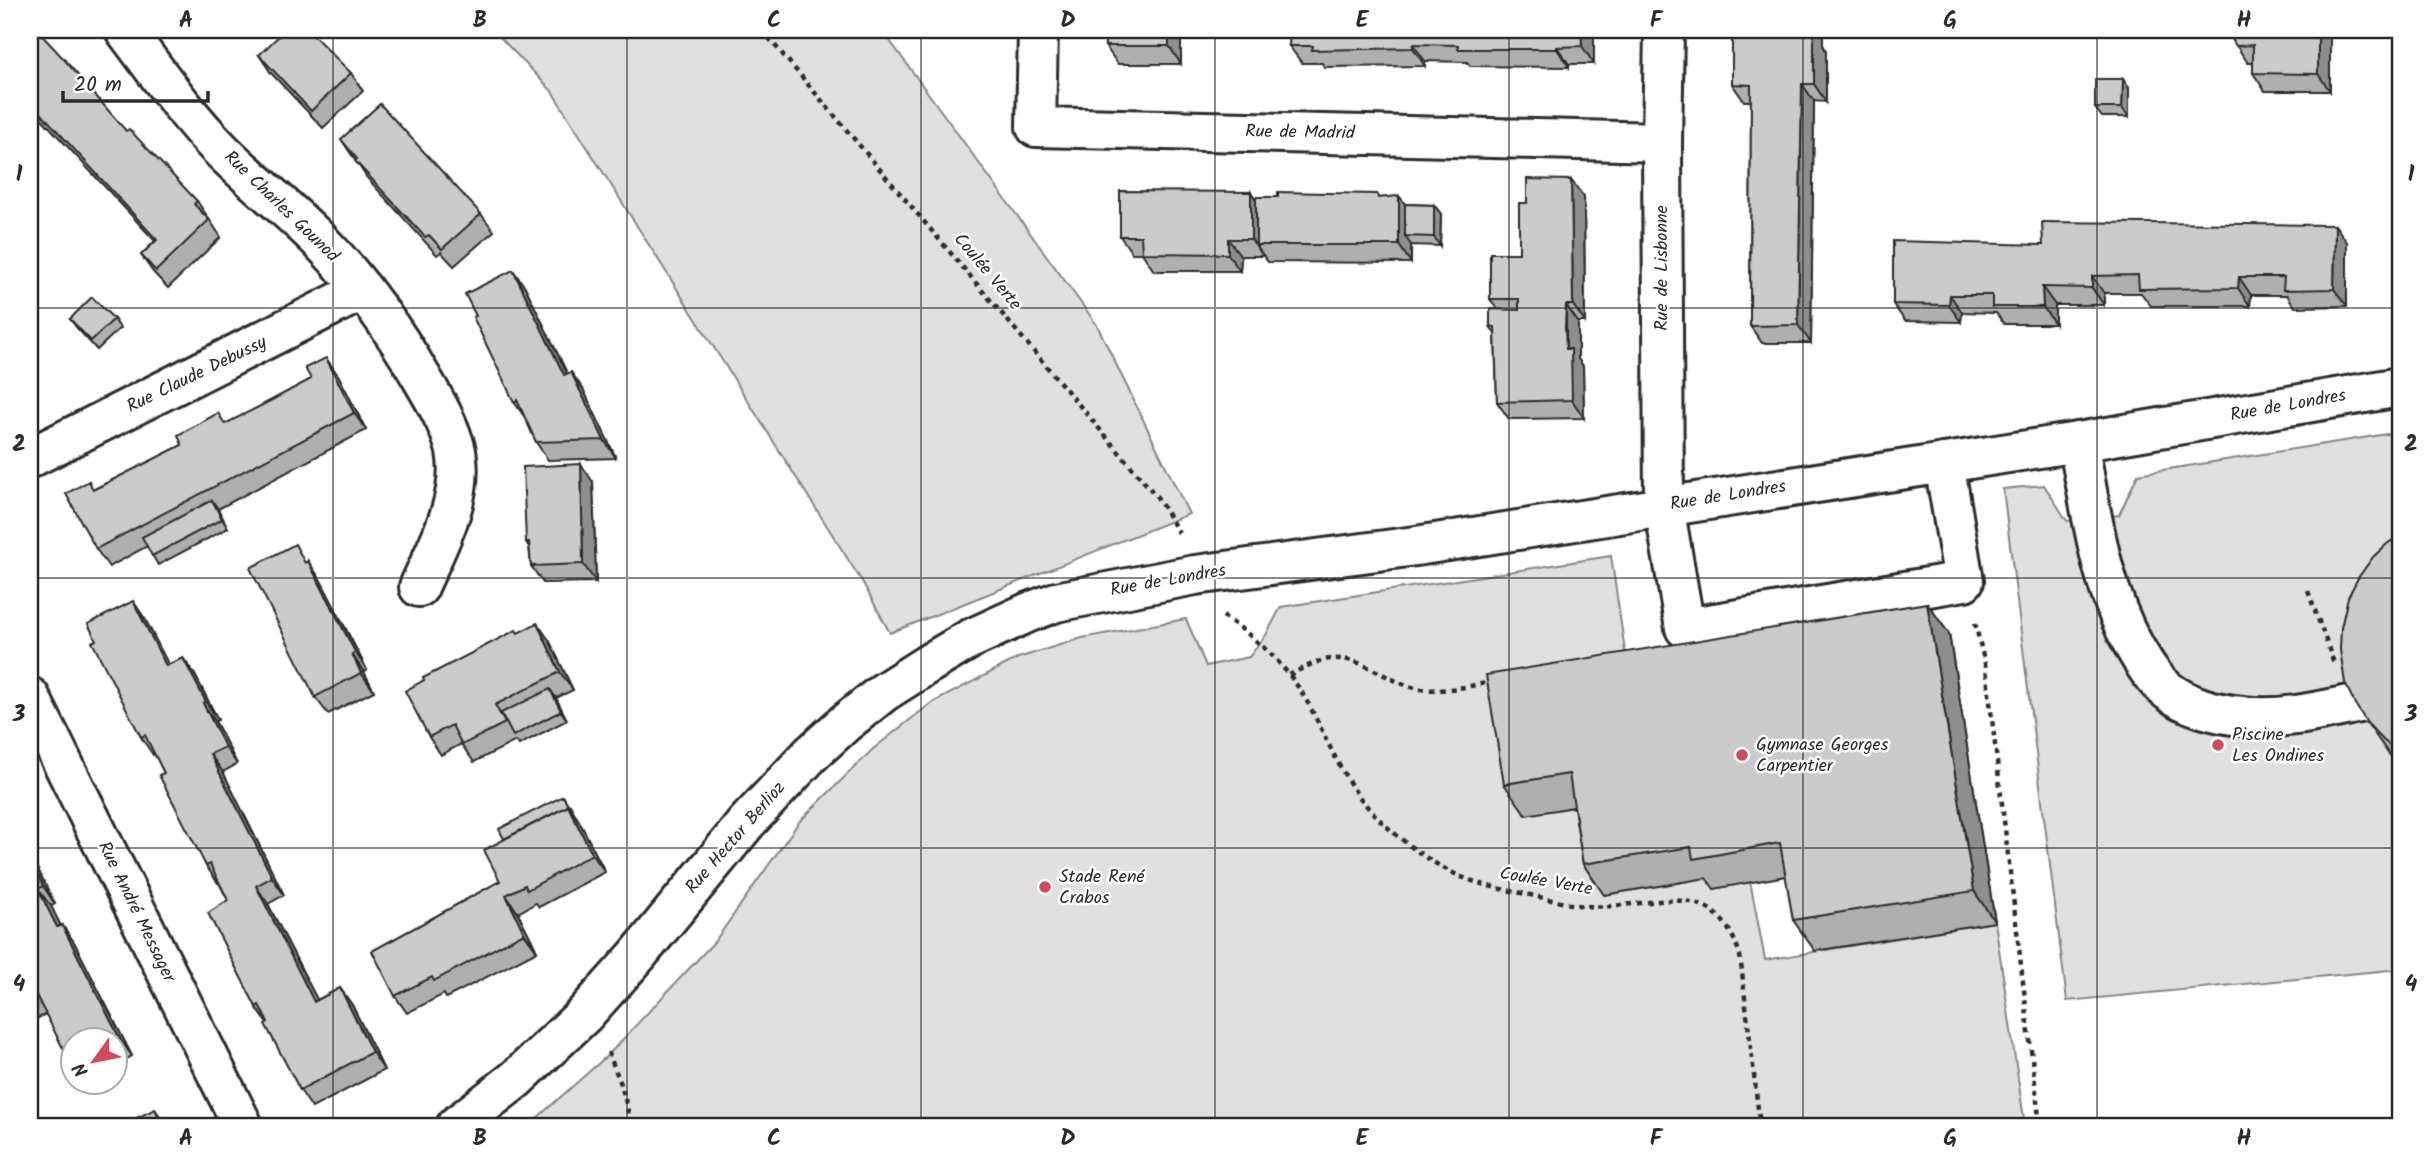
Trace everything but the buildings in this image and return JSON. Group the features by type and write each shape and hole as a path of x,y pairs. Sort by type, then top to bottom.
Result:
{"street":[{"name":"Rue Charles Gounod","path":"125,30 197,125 250,178 322,243 363,290 390,326 431,393 456,450 457,475 453,504 444,532 419,587"},
{"name":"Rue de Madrid","path":"1038,30 1036,127 1662,142"},
{"name":"Rue de Lisbonne","path":"1664,30 1664,506 1685,628 1964,581"},
{"name":"Rue Claude Debussy","path":"30,458 363,290"},
{"name":"Rue de Londres","path":"1056,603 1195,575 1416,546 2078,442 2400,387"},
{"path":"2078,442 2103,571 2113,601 2124,628 2151,673 2168,691 2188,703 2244,717 2308,714 2357,703"},
{"path":"1944,463 1964,581"},
{"name":"Rue Hector Berlioz","path":"456,1126 516,1080 584,1015 636,957 747,822 811,754 845,723 884,692 970,639 1017,617 1056,603"},
{"name":"Rue André Messager","path":"30,697 243,1126"}],"path":[{"name":"Coulée Verte","path":"762,30 1157,497 1182,538"},
{"path":"1964,581 1986,668 2040,1126"},
{"path":"2308,592 2357,703"},
{"name":"Coulée Verte","path":"1218,612 1260,644 1289,675 1304,697 1353,788 1375,815 1402,839 1453,873 1488,886 1587,906 1689,900 1709,909 1725,923 1735,939 1740,956 1760,1126"},
{"path":"1289,675 1324,660 1342,659 1361,663 1402,684 1421,689 1439,690 1500,680"},
{"path":"604,1046 621,1084 632,1126"}],"shaded area":[{"path":"493,30 882,30 1097,325 1189,514 890,633 863,583 551,90"},
{"name":"Piscine Les Ondines","path":"2400,432 2400,969 2067,1001 2003,489 2044,485 2067,521 2119,515 2138,474"},
{"name":"Stade René Crabos","path":"1611,556 1630,685 1590,804 1605,895 1712,877 1714,889 1750,881 1765,960 1995,922 2025,1126 528,1126 609,1054 715,941 799,822 873,749 930,704 1018,658 1082,638 1186,619 1206,666 1249,657 1266,635 1281,607"}],"place":[{"name":"Piscine Les Ondines","path":"2218,745"},
{"name":"Gymnase Georges Carpentier","path":"1742,755"},
{"name":"Stade René Crabos","path":"1045,887"}]}
